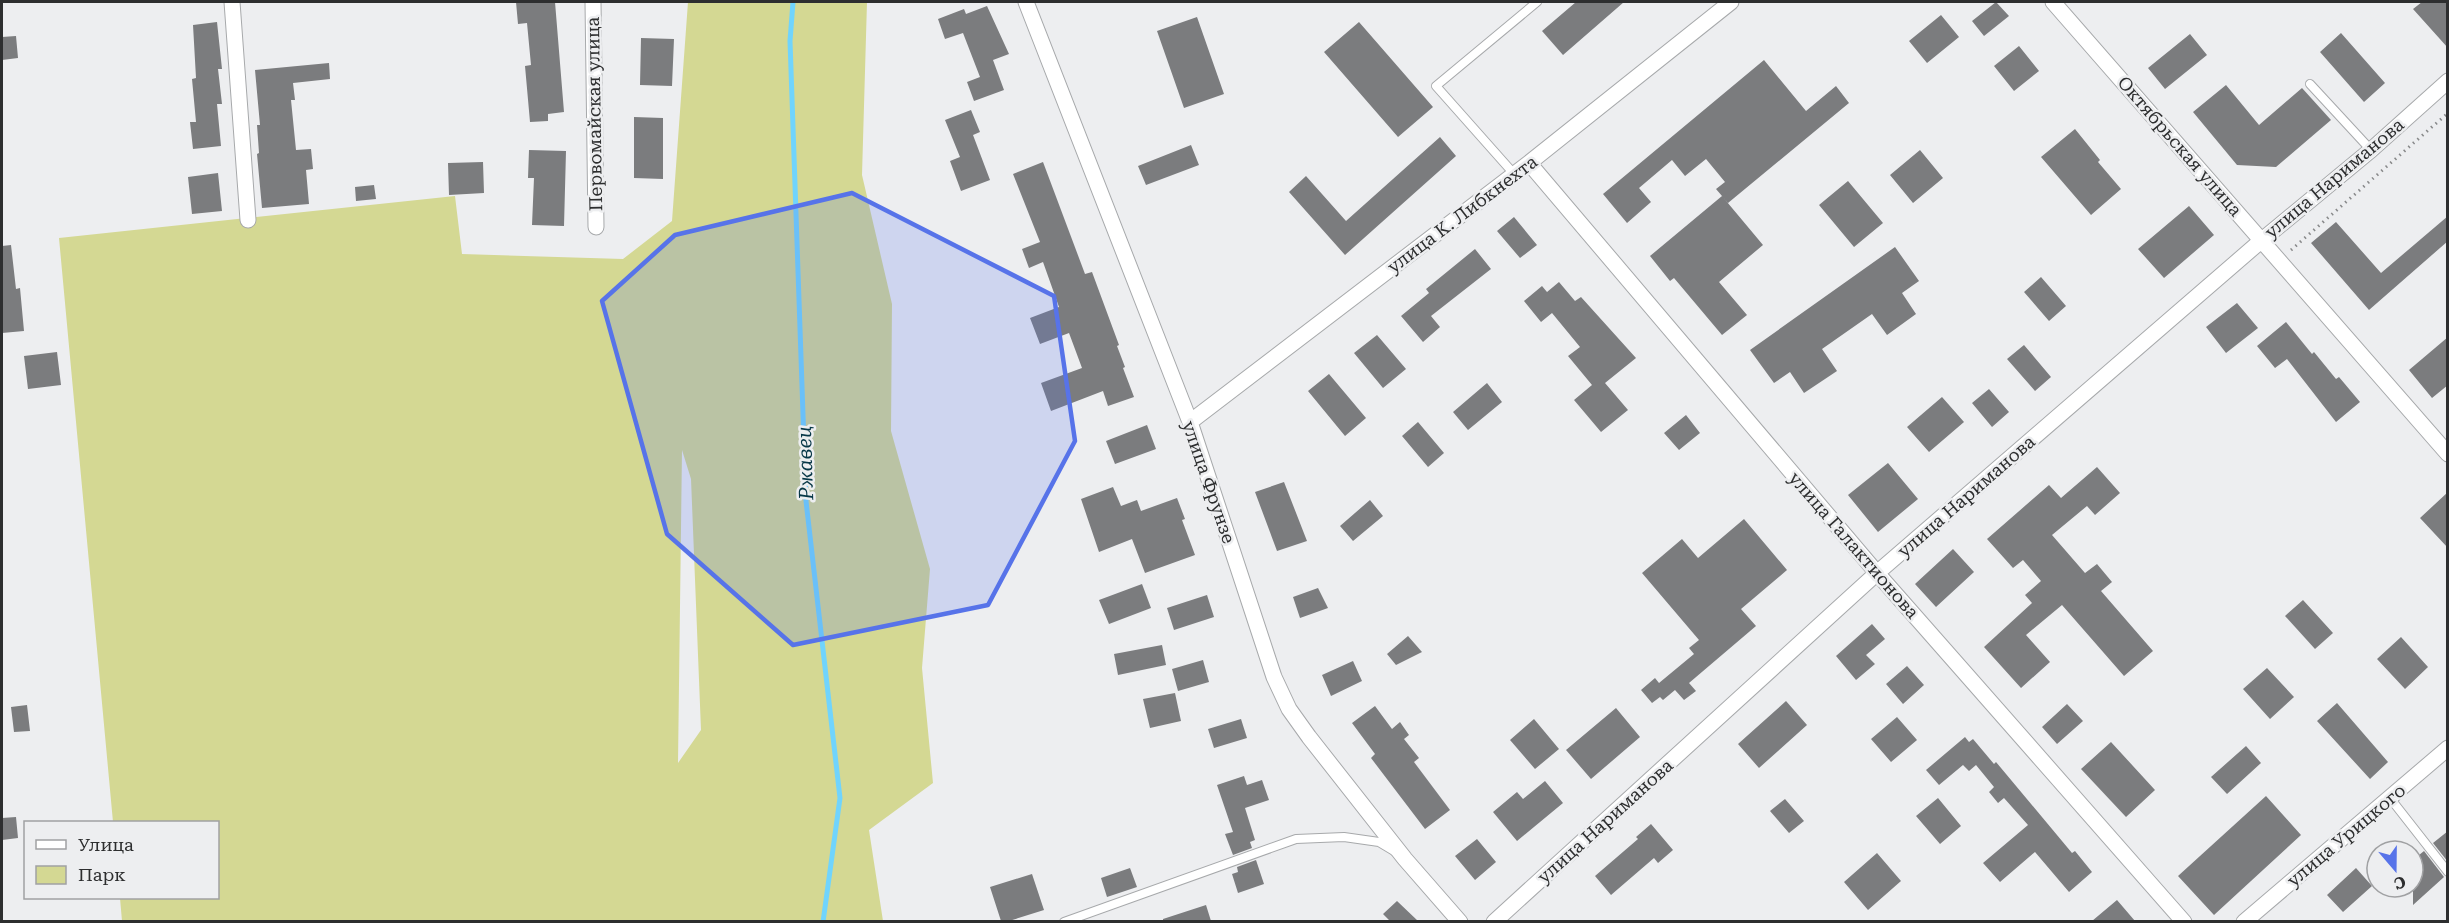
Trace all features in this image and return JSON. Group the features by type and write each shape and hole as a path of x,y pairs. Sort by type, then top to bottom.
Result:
{"street":[{"path":"232,2 248,220"},
{"name":"Первомайская улица","path":"593,2 596,227"},
{"name":"улица Фрунзе","path":"1026,2 1190,423 1274,677 1289,710 1405,859 1460,921"},
{"name":"улица К. Либкнехта","path":"1190,423 1515,175 1731,2"},
{"name":"Октябрьская улица","path":"2053,2 2448,454"},
{"name":"улица Нариманова","path":"1494,921 1877,573 2262,240 2372,150 2448,81"},
{"name":"улица Галактионова","path":"1529,163 1877,573 2184,921"},
{"name":"улица Урицкого","path":"2244,921 2448,748"}],"lane":[{"path":"1515,175 1436,86 1537,2"},
{"path":"2310,84 2372,150"},
{"path":"2391,798 2448,872"},
{"path":"1064,921 1296,838 1344,837 1378,842 1405,859"}],"path":[{"path":"2279,260 2448,113"}],"highlighted area":[{"path":"852,193 1054,296 1075,441 988,605 793,645 667,534 602,301 675,235"}],"green space":[{"path":"688,2 867,2 862,175 892,304 891,431 930,569 922,668 933,783 869,830 883,921 122,921 120,899 219,899 219,821 113,821 59,238 455,196 462,254 623,259 672,221","holes":["682,450 691,479 701,730 678,763"]}],"building":[{"path":"516,2 555,2 564,112 548,114 548,121 530,122 525,66 531,65 527,23 518,24"},
{"path":"1576,2 1624,2 1563,55 1542,31"},
{"path":"1996,2 2009,16 1984,36 1972,21"},
{"path":"2422,2 2448,2 2448,48 2413,9"},
{"path":"987,6 1009,54 993,60 1004,90 974,101 967,82 980,77 963,33 945,39 938,19 964,9 966,14"},
{"path":"1941,15 1959,37 1927,63 1909,41"},
{"path":"1197,17 1224,94 1184,108 1157,31"},
{"path":"217,22 222,69 218,69 222,104 217,104 221,146 193,149 190,122 196,122 192,79 196,78 193,25"},
{"path":"1359,22 1433,107 1398,137 1324,52"},
{"path":"2341,33 2385,83 2364,102 2320,52"},
{"path":"2190,34 2207,55 2165,89 2148,68"},
{"path":"16,36 18,58 2,60 2,37"},
{"path":"641,38 674,39 672,86 640,85"},
{"path":"2019,46 2039,71 2014,91 1994,66"},
{"path":"1764,60 1806,111 1836,86 1849,103 1728,203 1716,189 1725,182 1706,159 1685,176 1672,160 1639,188 1651,202 1627,223 1603,194"},
{"path":"329,63 330,79 293,83 295,100 291,100 296,150 311,149 313,169 306,170 309,204 262,208 257,154 259,153 257,125 260,125 255,70"},
{"path":"2226,85 2259,125 2302,88 2331,120 2276,167 2237,165 2193,112"},
{"path":"971,110 980,132 973,135 990,180 961,191 950,161 960,157 945,120"},
{"path":"634,117 663,118 663,179 634,178"},
{"path":"2075,129 2100,160 2098,162 2121,189 2091,215 2041,157"},
{"path":"1440,137 1456,156 1345,255 1289,192 1306,176 1346,221"},
{"path":"1191,145 1199,165 1146,185 1138,166"},
{"path":"529,150 566,151 564,226 532,225 534,178 528,178"},
{"path":"1920,150 1943,178 1913,203 1890,175"},
{"path":"483,162 484,193 449,195 448,163"},
{"path":"1043,162 1085,274 1092,272 1119,345 1117,346 1125,367 1123,368 1134,397 1108,406 1103,391 1051,411 1041,383 1082,368 1069,333 1040,344 1030,318 1059,307 1043,262 1029,268 1022,249 1040,242 1013,174"},
{"path":"218,173 222,211 192,214 188,177"},
{"path":"1848,181 1883,223 1854,247 1819,205"},
{"path":"374,185 376,199 356,201 355,187"},
{"path":"1722,196 1763,245 1719,282 1747,315 1722,335 1674,278 1670,281 1650,256"},
{"path":"2189,206 2214,235 2164,278 2138,249"},
{"path":"2448,216 2448,241 2369,310 2311,243 2336,222 2381,273"},
{"path":"1514,217 1537,245 1520,258 1497,231"},
{"path":"11,245 16,289 20,288 24,331 2,333 2,246"},
{"path":"1895,247 1919,281 1902,293 1916,314 1887,335 1872,314 1822,349 1837,371 1804,393 1790,372 1774,383 1750,350"},
{"path":"1475,249 1491,269 1431,316 1440,327 1423,342 1401,316 1429,293 1426,289"},
{"path":"2041,277 2066,306 2049,321 2024,292"},
{"path":"1559,282 1575,301 1581,297 1636,358 1605,383 1628,410 1601,432 1574,400 1592,385 1568,356 1580,347 1552,313 1541,322 1524,301 1542,286 1547,292"},
{"path":"2237,303 2258,328 2226,353 2206,327"},
{"path":"2286,322 2312,354 2314,352 2336,379 2339,377 2360,402 2336,422 2287,359 2275,368 2257,346"},
{"path":"1377,335 1406,369 1383,388 1354,353"},
{"path":"2448,337 2448,385 2432,398 2409,370"},
{"path":"2024,345 2051,377 2035,391 2007,359"},
{"path":"57,352 61,385 28,389 24,356"},
{"path":"1329,374 1366,418 1345,436 1308,391"},
{"path":"1487,383 1502,402 1468,430 1453,412"},
{"path":"1989,389 2009,412 1992,427 1972,403"},
{"path":"1942,397 1964,422 1929,452 1907,427"},
{"path":"1686,415 1700,433 1679,450 1664,433"},
{"path":"1418,422 1444,453 1428,467 1402,436"},
{"path":"1147,425 1156,449 1115,464 1106,441"},
{"path":"1888,463 1918,499 1878,532 1848,495"},
{"path":"2097,467 2120,493 2095,515 2087,506 2052,535 2085,573 2097,564 2112,582 2101,591 2153,651 2124,676 2062,605 2026,635 2050,662 2021,688 1984,647 2032,603 2025,595 2041,581 2023,560 2013,568 1987,539 2049,485 2061,498"},
{"path":"1284,482 1307,541 1277,551 1255,492"},
{"path":"1113,487 1121,506 1137,500 1141,511 1177,498 1185,519 1182,520 1195,555 1145,573 1132,539 1099,552 1081,499"},
{"path":"2448,492 2448,548 2420,518"},
{"path":"1370,500 1383,516 1353,541 1340,526"},
{"path":"1744,519 1787,570 1741,609 1756,626 1689,683 1696,691 1684,700 1675,690 1663,700 1660,697 1652,703 1641,690 1655,678 1659,683 1694,654 1689,648 1699,640 1642,573 1682,539 1698,558"},
{"path":"1953,549 1974,572 1936,607 1915,584"},
{"path":"1142,584 1151,608 1109,624 1099,600"},
{"path":"1318,588 1328,608 1300,618 1293,597"},
{"path":"1207,595 1214,617 1174,630 1167,608"},
{"path":"2303,600 2333,633 2315,649 2285,616"},
{"path":"1872,624 1885,639 1866,655 1875,664 1856,680 1836,656"},
{"path":"1408,636 1422,652 1396,665 1387,654"},
{"path":"2401,637 2428,667 2405,689 2377,659"},
{"path":"1162,645 1166,665 1118,675 1114,654"},
{"path":"1203,660 1209,682 1178,691 1172,669"},
{"path":"1353,661 1362,681 1331,696 1322,675"},
{"path":"1907,666 1924,685 1903,704 1886,684"},
{"path":"2267,668 2294,697 2270,719 2243,689"},
{"path":"1175,693 1181,721 1150,728 1143,699"},
{"path":"1786,701 1807,725 1759,768 1738,744"},
{"path":"2337,703 2388,762 2370,779 2317,721"},
{"path":"2067,704 2083,721 2057,744 2042,727"},
{"path":"27,705 30,731 14,732 11,707"},
{"path":"1375,706 1392,729 1400,722 1409,735 1404,739 1419,758 1414,762 1450,810 1425,829 1371,758 1375,754 1352,723"},
{"path":"1616,708 1640,737 1591,779 1566,750"},
{"path":"1897,717 1917,740 1891,762 1871,739"},
{"path":"1241,719 1247,738 1214,748 1208,729"},
{"path":"1534,719 1559,749 1535,769 1510,740"},
{"path":"1965,737 1969,742 1973,739 1994,764 1996,762 2072,853 2075,851 2092,872 2069,892 2035,852 2000,882 1983,863 2028,825 2004,798 1998,803 1989,792 1994,787 1976,765 1969,771 1963,765 1939,785 1926,770"},
{"path":"2111,742 2155,790 2126,817 2081,769"},
{"path":"2246,746 2261,763 2227,794 2211,777"},
{"path":"1244,776 1247,785 1262,780 1269,800 1245,808 1255,840 1250,842 1252,848 1233,855 1225,834 1233,832 1217,785"},
{"path":"1545,781 1563,803 1517,841 1493,812 1517,792 1523,799"},
{"path":"2266,796 2301,835 2214,915 2178,876"},
{"path":"1938,798 1961,826 1940,844 1916,816"},
{"path":"1785,799 1804,821 1789,833 1770,811"},
{"path":"16,817 18,838 2,840 2,818"},
{"path":"1651,824 1673,850 1658,863 1654,858 1611,895 1595,876 1638,839 1636,837"},
{"path":"2448,831 2448,862 2433,843"},
{"path":"1477,839 1496,862 1475,880 1455,856"},
{"path":"2425,852 2444,877 2425,894"},
{"path":"1877,853 1901,881 1868,910 1844,882"},
{"path":"1256,860 1264,884 1238,893 1232,874 1238,872 1237,867"},
{"path":"1130,868 1137,887 1107,897 1101,878"},
{"path":"2356,868 2365,878 2365,892 2343,912 2327,895"},
{"path":"1032,874 1044,910 1009,921 1001,921 990,887"},
{"path":"2117,900 2135,921 2092,921"},
{"path":"1397,901 1418,921 1390,921 1383,914"},
{"path":"1206,905 1211,921 1163,921 1163,919"}],"waterway":[{"name":"Ржавец","path":"793,2 790,41 806,501 840,798 823,922"}]}
